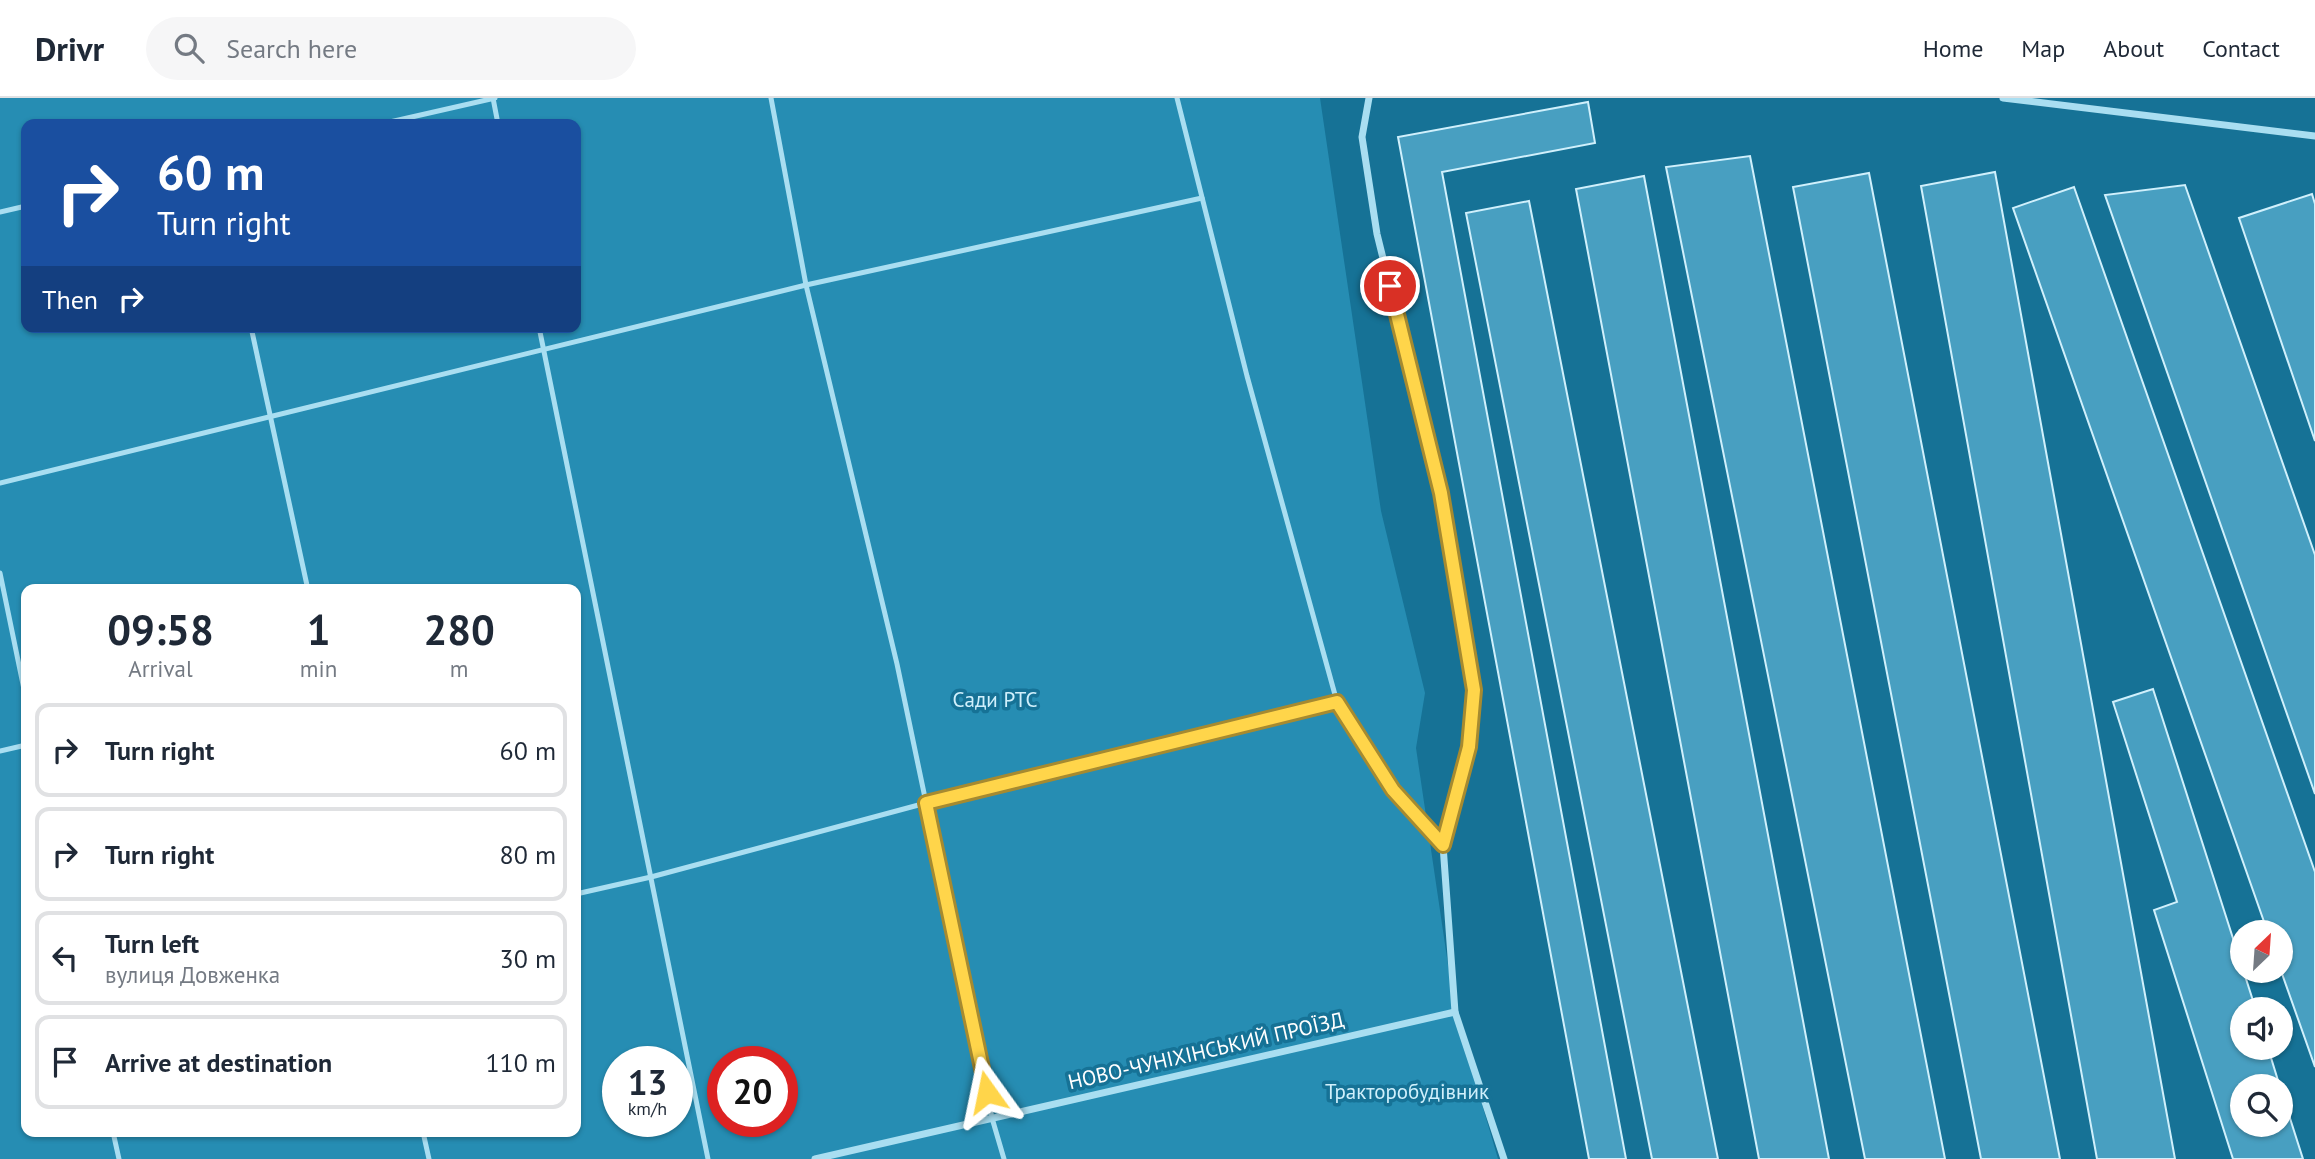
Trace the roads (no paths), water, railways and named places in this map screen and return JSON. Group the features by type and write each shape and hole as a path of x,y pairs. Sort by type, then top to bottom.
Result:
{"street":[{"path":"1369,98 1362,137 1377,234 1441,493 1474,690 1469,747 1443,845 1455,1012 1504,1159"},
{"path":"2003,98 2315,136"},
{"name":"НОВО-ЧУНІХІНСЬКИЙ ПРОЇЗД","path":"815,1159 1455,1012"}],"lane":[{"path":"403,119 494,98 497,119"},
{"path":"771,98 806,285 897,664 992,1118 1004,1159"},
{"path":"1177,98 1251,389 1337,702 1393,790 1443,845"},
{"path":"0,483 806,285 1202,198"},
{"path":"0,212 21,207"},
{"path":"252,333 307,584"},
{"path":"540,333 708,1159"},
{"path":"0,573 3,606 21,679"},
{"path":"581,893 651,877 926,803 1337,702"},
{"path":"0,751 21,746"},
{"path":"114,1137 119,1159"},
{"path":"424,1137 429,1159"}],"park label":[{"name":"Сади РТС","path":"995,700"},
{"name":"Тракторобудівник","path":"1407,1092"}]}
